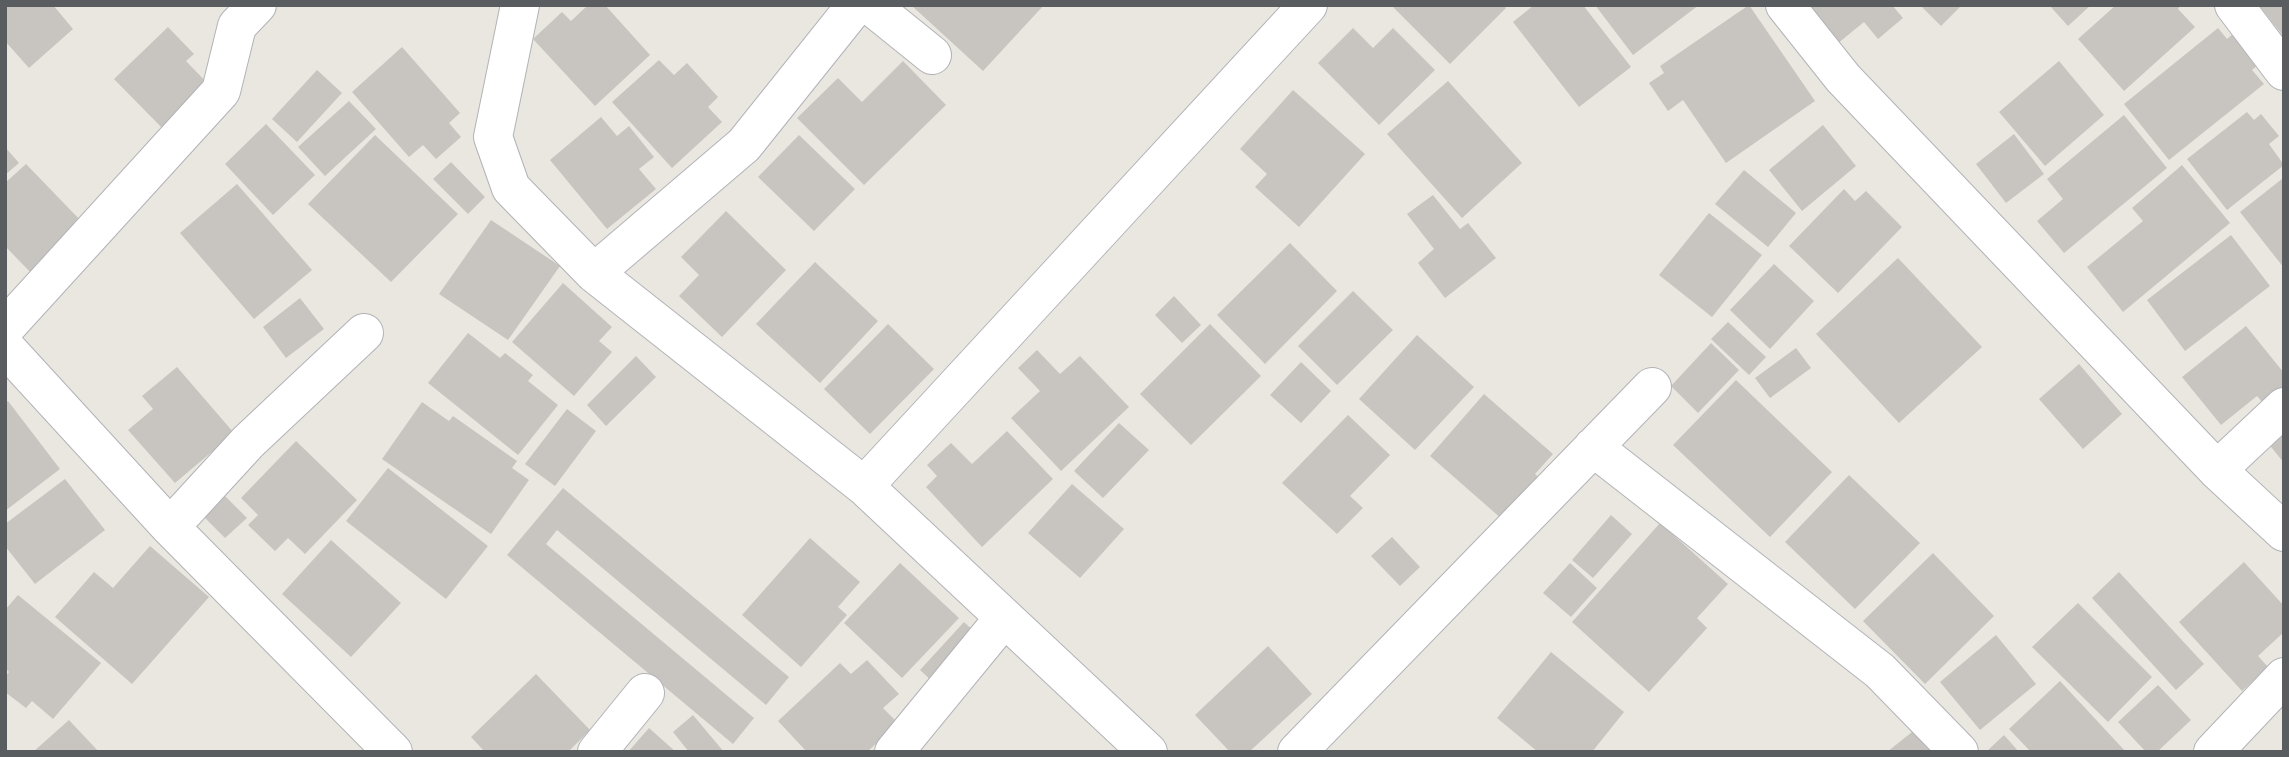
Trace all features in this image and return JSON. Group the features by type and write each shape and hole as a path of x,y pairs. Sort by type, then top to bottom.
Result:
{"street":[{"path":"5,328 221,90 237,26 257,5"},
{"path":"520,5 493,137 512,188 594,273 864,486 1149,752"},
{"path":"594,273 744,145 856,5"},
{"path":"870,5 932,55"},
{"path":"864,486 1308,5"},
{"path":"1785,5 1843,78 2217,470 2284,532"},
{"path":"2234,5 2284,72"},
{"path":"170,527 248,442 365,333"},
{"path":"5,347 170,527 393,752"},
{"path":"1297,752 1652,387"},
{"path":"2217,470 2284,407"},
{"path":"1593,447 1880,671 1959,752"},
{"path":"894,752 1004,618"},
{"path":"2213,752 2284,677"},
{"path":"597,752 645,694"}],"building":[{"path":"5,5 53,5 73,29 29,68 5,41"},
{"path":"588,5 605,5 650,55 595,106 533,39 562,12 571,21"},
{"path":"911,5 1044,5 983,71"},
{"path":"1391,5 1504,5 1506,8 1450,64"},
{"path":"1534,5 1583,5 1631,67 1579,107 1513,22"},
{"path":"1595,5 1699,5 1633,55"},
{"path":"1749,5 1815,101 1726,163 1683,100 1668,111 1649,83 1664,73 1660,66"},
{"path":"1796,5 1892,5 1903,18 1878,39 1864,22 1826,53"},
{"path":"1923,5 1962,5 1941,26"},
{"path":"2049,5 2091,5 2068,26"},
{"path":"2116,5 2181,5 2178,9 2195,27 2124,91 2078,39"},
{"path":"2259,5 2284,5 2284,37"},
{"path":"168,27 194,54 186,61 212,88 166,132 114,79"},
{"path":"1353,28 1373,48 1393,28 1435,70 1379,125 1318,63"},
{"path":"2218,28 2227,39 2234,33 2259,64 2252,70 2264,84 2169,160 2124,104"},
{"path":"402,47 460,113 449,123 461,137 436,159 423,145 409,157 352,92"},
{"path":"659,60 674,75 687,63 718,97 708,107 722,122 672,168 612,102"},
{"path":"903,61 946,105 864,185 797,118 838,78 862,102"},
{"path":"2059,61 2104,115 2045,166 1999,112"},
{"path":"317,70 342,93 297,142 272,119"},
{"path":"1448,81 1522,163 1462,218 1387,134"},
{"path":"1293,90 1365,154 1299,227 1255,187 1267,174 1240,149"},
{"path":"349,101 376,129 325,176 298,147"},
{"path":"2247,112 2254,120 2261,114 2279,136 2269,144 2284,165 2227,210 2187,159"},
{"path":"2124,115 2167,168 2064,253 2037,221 2063,199 2047,179"},
{"path":"601,117 617,136 629,126 654,157 639,169 656,189 607,229 550,160"},
{"path":"266,124 315,175 273,215 225,164"},
{"path":"1823,125 1856,166 1802,211 1769,170"},
{"path":"2014,134 2044,174 2006,203 1976,164"},
{"path":"375,135 458,214 391,282 308,204"},
{"path":"799,135 855,189 814,231 758,177"},
{"path":"5,147 19,163 5,175"},
{"path":"451,162 485,197 468,214 433,179"},
{"path":"26,164 84,224 32,274 5,246 5,183"},
{"path":"2182,165 2230,223 2123,312 2087,267 2143,221 2132,208"},
{"path":"1744,170 1796,213 1768,247 1715,204"},
{"path":"2282,179 2284,182 2284,268 2240,212"},
{"path":"237,184 312,270 254,319 180,233"},
{"path":"1844,189 1855,201 1866,191 1902,227 1838,293 1789,246"},
{"path":"1433,195 1460,229 1468,223 1496,258 1445,298 1418,263 1434,249 1407,214"},
{"path":"726,211 786,270 722,337 679,296 699,275 681,257"},
{"path":"1709,213 1762,255 1712,317 1659,275"},
{"path":"491,220 560,266 508,340 439,294"},
{"path":"2231,235 2270,286 2185,351 2147,300"},
{"path":"1290,243 1337,291 1265,364 1217,315"},
{"path":"1898,258 1982,347 1899,423 1816,334"},
{"path":"815,262 878,321 820,383 756,324"},
{"path":"1774,264 1814,301 1770,349 1730,310"},
{"path":"563,283 612,327 599,341 612,352 574,396 512,342"},
{"path":"1353,291 1393,330 1337,385 1298,346"},
{"path":"1174,296 1201,325 1182,343 1155,315"},
{"path":"300,298 324,329 286,358 263,327"},
{"path":"1728,322 1766,357 1749,375 1711,339"},
{"path":"888,324 934,369 870,434 824,389"},
{"path":"1210,324 1261,376 1191,445 1140,394"},
{"path":"2246,326 2284,373 2284,400 2270,411 2257,396 2221,425 2182,377"},
{"path":"468,333 500,358 505,353 533,375 528,381 558,405 518,455 428,383"},
{"path":"1417,335 1474,387 1415,450 1359,399"},
{"path":"1711,343 1739,370 1698,413 1671,386"},
{"path":"1796,348 1811,368 1770,398 1755,378"},
{"path":"1037,350 1060,374 1080,356 1129,407 1061,471 1011,418 1040,391 1018,368"},
{"path":"636,356 656,377 606,426 587,405"},
{"path":"1301,362 1331,391 1301,423 1270,395"},
{"path":"2079,364 2122,414 2083,449 2039,399"},
{"path":"177,367 234,433 175,483 128,430 153,409 142,396"},
{"path":"1736,380 1832,472 1770,537 1673,445"},
{"path":"1484,394 1553,454 1535,474 1548,486 1511,527 1430,456"},
{"path":"8,401 60,469 5,511 5,403"},
{"path":"422,402 449,421 453,416 517,461 512,468 529,480 491,534 382,459"},
{"path":"567,409 596,431 555,486 525,464"},
{"path":"1348,415 1390,455 1350,496 1363,508 1337,534 1282,483"},
{"path":"1119,423 1149,450 1103,498 1074,471"},
{"path":"1007,431 1053,479 982,547 926,487 937,476 927,465 951,443 972,464"},
{"path":"2284,431 2284,463 2268,443"},
{"path":"296,441 357,500 305,554 288,538 275,551 248,525 258,515 241,498"},
{"path":"388,468 488,546 446,599 346,521"},
{"path":"1849,475 1920,543 1855,609 1785,542"},
{"path":"65,479 105,530 35,584 5,546 5,524"},
{"path":"1072,484 1124,529 1080,578 1028,533"},
{"path":"563,488 789,677 766,705 557,530 546,544 754,718 733,744 507,555"},
{"path":"225,496 247,518 225,538 203,516"},
{"path":"1611,515 1632,534 1593,578 1572,560"},
{"path":"1660,523 1728,584 1697,618 1707,628 1649,692 1572,622"},
{"path":"1392,537 1420,567 1400,586 1371,556"},
{"path":"810,538 860,582 838,607 847,615 801,667 742,615"},
{"path":"331,540 401,603 351,657 282,594"},
{"path":"150,546 209,597 132,684 55,617 94,572 113,588"},
{"path":"1933,553 1994,616 1925,684 1863,621"},
{"path":"2244,562 2284,606 2284,632 2258,656 2268,667 2242,691 2179,622"},
{"path":"900,563 959,618 902,678 844,623"},
{"path":"1570,563 1597,588 1571,617 1543,593"},
{"path":"2119,572 2204,664 2176,690 2092,598"},
{"path":"18,595 101,663 53,719 32,701 26,708 5,692 5,677 9,672 5,668 5,610"},
{"path":"2078,603 2152,677 2108,722 2032,647"},
{"path":"964,622 979,636 935,684 920,670"},
{"path":"1996,635 2036,684 1980,730 1940,682"},
{"path":"1268,646 1312,694 1249,752 1230,752 1195,715"},
{"path":"1551,652 1624,712 1592,752 1538,752 1497,718"},
{"path":"867,660 899,694 883,708 898,723 867,752 807,752 778,721 840,663 851,674"},
{"path":"536,674 590,730 568,752 485,752 471,737"},
{"path":"2060,681 2126,752 2031,752 2009,729"},
{"path":"2158,685 2191,720 2157,752 2146,752 2118,722"},
{"path":"693,715 724,752 689,752 673,732"},
{"path":"69,720 99,752 33,752"},
{"path":"649,728 676,752 628,752"},
{"path":"1917,728 1936,752 1887,752"},
{"path":"2004,735 2019,752 1986,752"}]}
